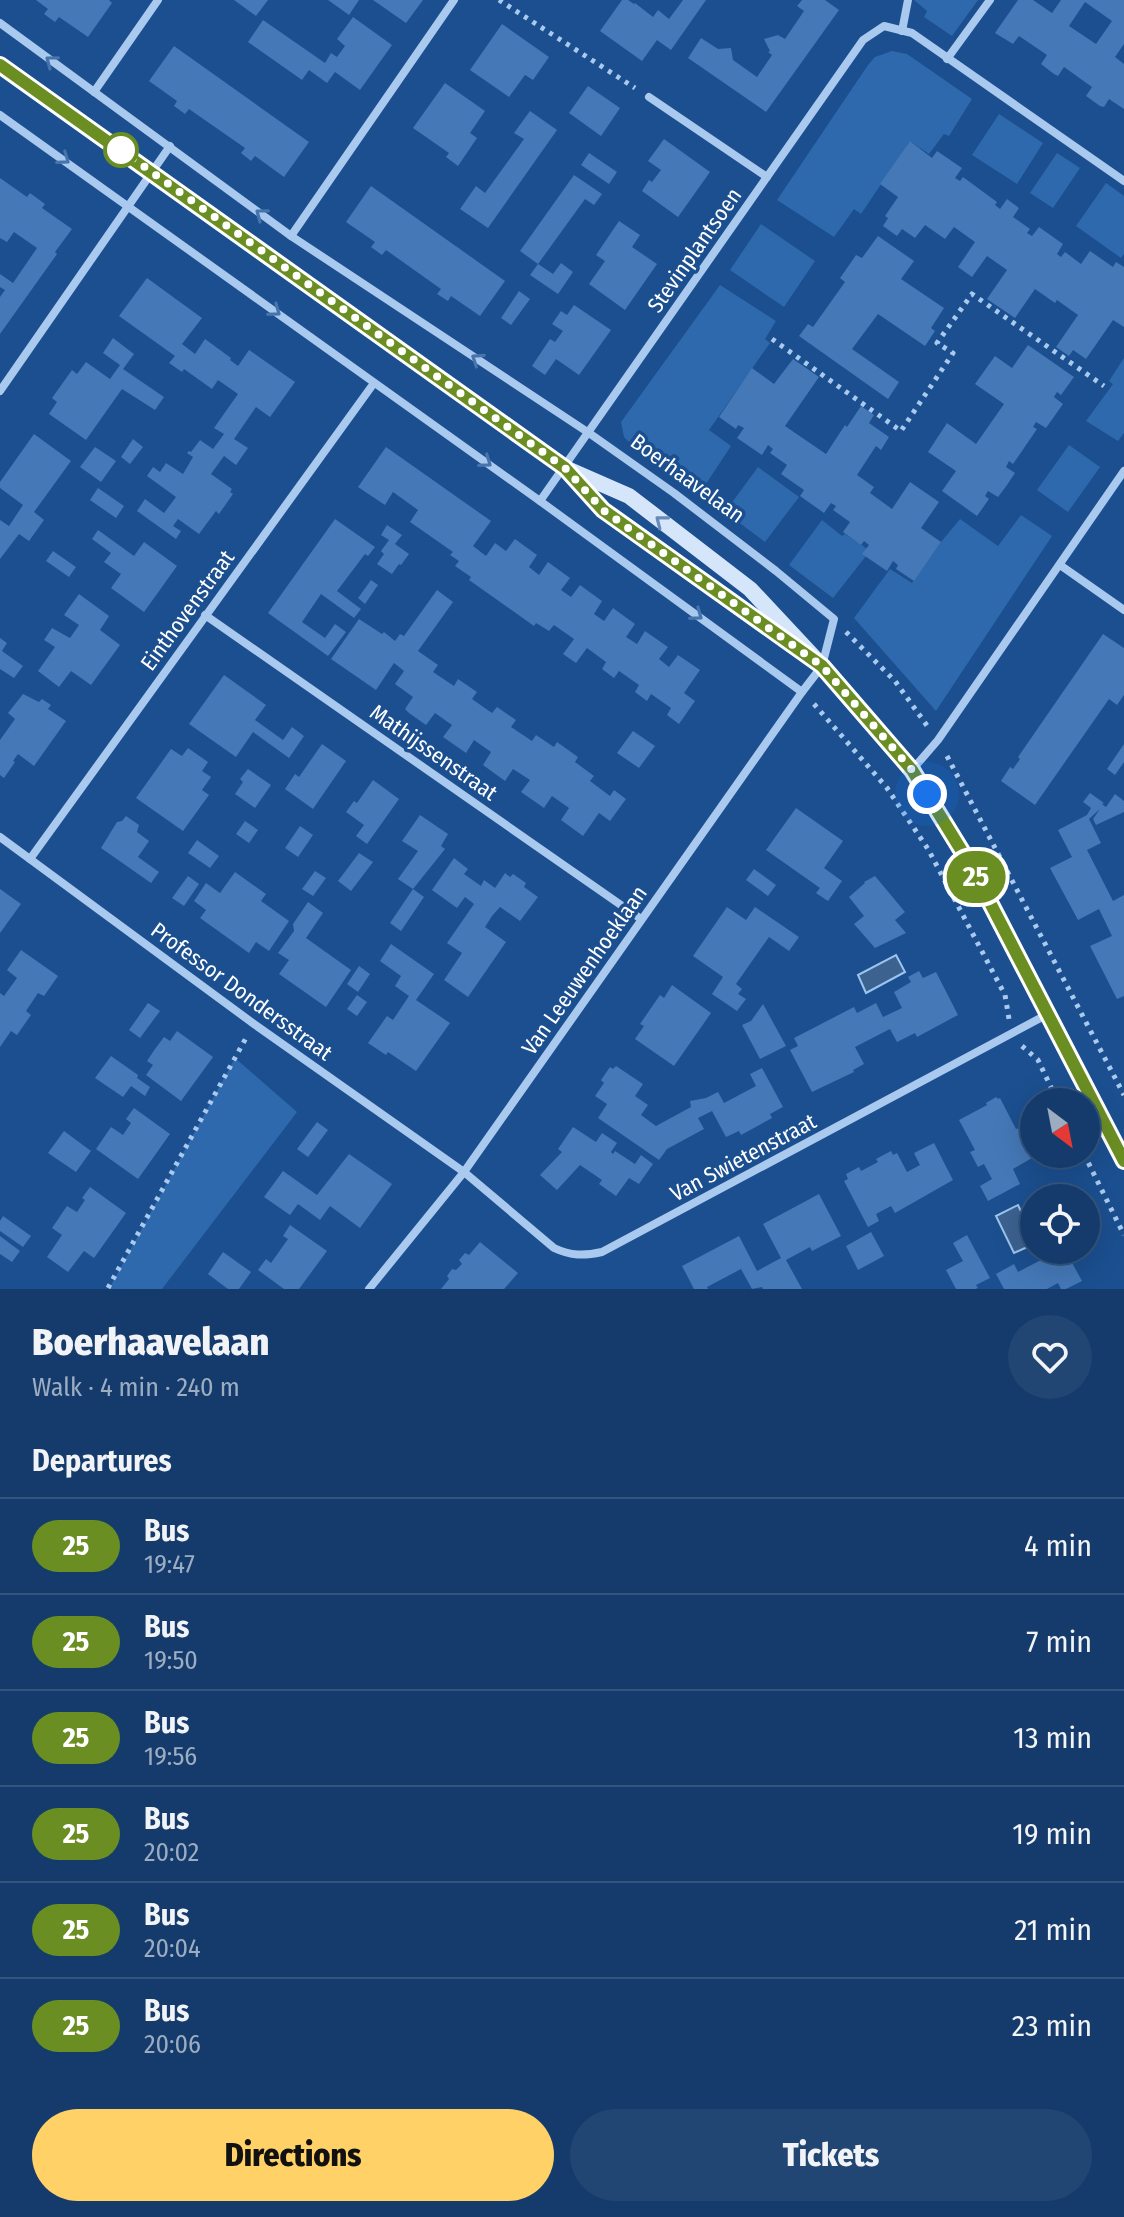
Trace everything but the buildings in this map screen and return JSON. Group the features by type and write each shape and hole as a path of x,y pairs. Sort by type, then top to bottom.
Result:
{"main road":[{"path":"0,65 565,468 629,496 750,589 912,770 971,866 1124,1161"},
{"path":"565,468 603,510 822,666"}],"street":[{"path":"94,92 158,0"},
{"path":"291,236 454,0"},
{"path":"908,0 902,31 912,33 1124,181"},
{"path":"947,59 990,0"},
{"name":"Boerhaavelaan","path":"0,23 291,236 589,433 776,571 834,619"},
{"name":"Stevinplantsoen","path":"540,501 863,40 884,26 902,31"},
{"path":"649,97 767,177"},
{"path":"0,115 802,692"},
{"path":"0,391 170,146"},
{"name":"Einthovenstraat","path":"30,859 374,383"},
{"path":"912,770 938,740 1124,471"},
{"path":"1060,565 1124,610"},
{"name":"Mathijssenstraat","path":"205,615 641,919"},
{"path":"822,666 834,619"},
{"name":"Van Leeuwenhoeklaan","path":"369,1289 464,1172 822,666"},
{"name":"Professor Dondersstraat","path":"0,837 254,1024 464,1172"},
{"name":"Van Swietenstraat","path":"464,1172 554,1248 568,1255 585,1256 602,1252 1048,1014"}],"path":[{"path":"499,0 649,97"},
{"path":"772,339 901,431 953,353 937,343 972,294 1104,386"},
{"path":"834,619 895,681 938,740 1124,1095"},
{"path":"802,692 887,788 928,849 1005,995 1008,1017 1021,1045 1038,1060 1051,1088"},
{"path":"108,1288 254,1024"},
{"path":"1091,1168 1124,1235"}],"shaded area":[{"path":"914,0 978,0 952,36 924,17 927,11"},
{"path":"892,51 907,54 972,99 949,136 944,134 929,154 910,141 861,214 854,209 834,237 777,200 868,65 875,57"},
{"path":"999,114 1043,143 1017,184 972,155"},
{"path":"1057,153 1080,168 1053,208 1030,193"},
{"path":"1106,183 1124,196 1124,254 1121,258 1076,226"},
{"path":"761,224 815,261 784,307 730,270"},
{"path":"720,285 776,321 765,339 770,343 709,430 731,446 700,493 628,441 621,422"},
{"path":"1124,358 1124,433 1118,441 1086,421 1113,384 1109,381"},
{"path":"1069,445 1100,467 1068,512 1037,490"},
{"path":"758,467 799,497 765,542 725,512"},
{"path":"1021,515 1052,536 936,711 854,618 890,569 912,583 960,519 998,546"},
{"path":"822,520 842,536 845,534 866,548 866,556 833,598 789,565"},
{"path":"896,955 905,972 866,993 858,975"},
{"path":"235,1058 297,1112 162,1289 109,1289"},
{"path":"1018,1205 1020,1250 1014,1253 996,1216"}],"bus line":[{"name":"25","path":"0,65 565,468 603,510 822,666 912,770 971,866 1124,1161"}],"route":[{"path":"121,150 565,468 603,510 822,666 912,770 927,794"}]}
